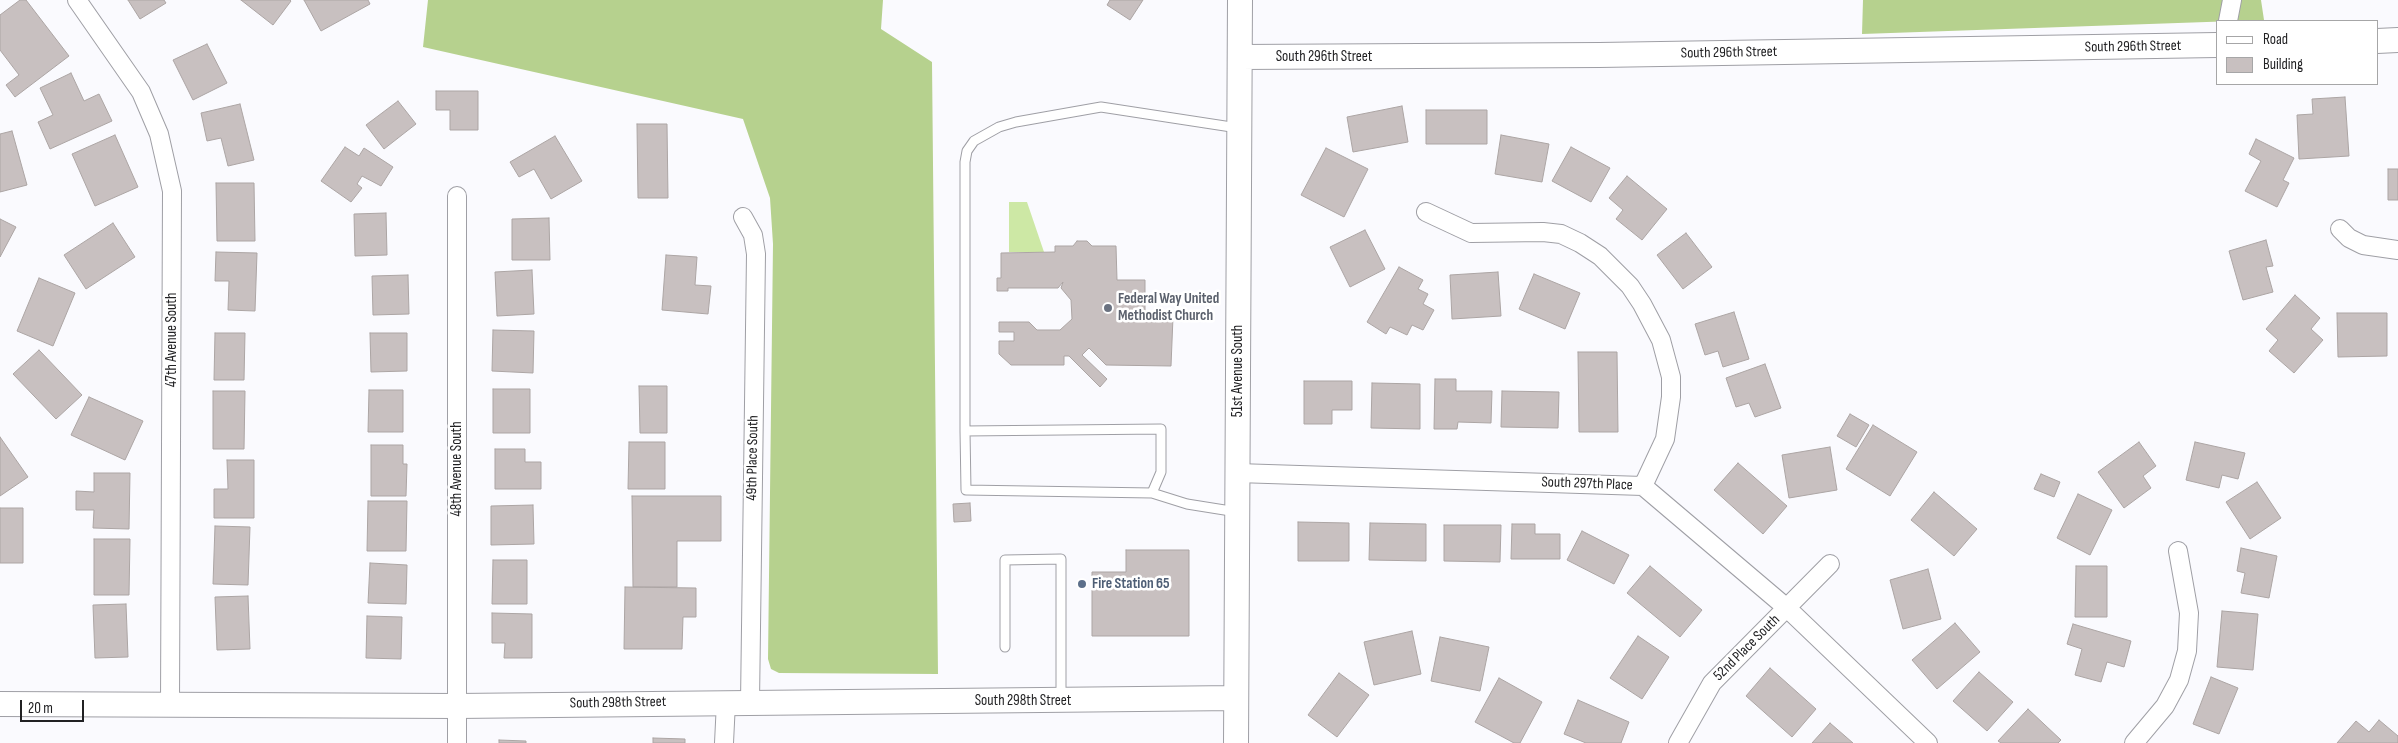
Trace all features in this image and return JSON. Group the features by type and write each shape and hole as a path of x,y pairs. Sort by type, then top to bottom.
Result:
{"street":[{"name":"47th Avenue South","path":"77,0 141,92 159,134 172,191 170,705"},
{"name":"51st Avenue South","path":"1236,743 1240,0"},
{"path":"2228,20 2232,0"},
{"path":"2378,41 2398,40"},
{"name":"South 296th Street","path":"1240,57 1598,55 2216,45"},
{"name":"48th Avenue South","path":"457,196 457,743"},
{"path":"1426,212 1471,233 1543,232 1561,234 1600,256 1630,286 1661,340 1671,376 1670,412 1665,439 1643,486"},
{"name":"49th Place South","path":"743,217 754,235 756,254 750,702"},
{"path":"2340,229 2349,238 2363,245 2398,250"},
{"name":"South 297th Place","path":"1237,473 1643,486 1788,609 1928,743"},
{"path":"2134,743 2165,706 2179,680 2187,651 2189,613 2178,551"},
{"name":"52nd Place South","path":"1678,743 1712,683 1788,609 1830,564"},
{"name":"South 298th Street","path":"0,704 457,706 1236,698"},
{"path":"724,743 726,702"}],"lane":[{"path":"1237,512 1187,504 1152,493 966,490 965,162 967,151 974,141 999,127 1016,122 1101,107 1240,129"},
{"path":"966,431 1162,429 1161,472 1152,493"},
{"path":"1005,647 1005,560 1061,559 1061,701"}],"green space":[{"path":"428,0 883,0 881,29 932,62 938,674 779,673 771,669 768,659 773,244 770,198 743,119 423,47"},
{"path":"1863,0 2261,0 2264,20 2216,20 2216,22 1862,34"},
{"path":"1009,202 1027,202 1044,252 1009,252"}],"building":[{"path":"20,0 26,0 69,56 15,97 6,85 19,75 0,50 0,15"},
{"path":"128,0 164,0 166,3 140,19"},
{"path":"241,0 290,0 291,1 273,25"},
{"path":"304,0 368,0 370,4 321,31"},
{"path":"1110,0 1143,0 1130,20 1107,5"},
{"path":"207,44 227,83 193,100 173,60"},
{"path":"71,73 84,101 99,94 112,121 50,149 38,122 53,115 40,88"},
{"path":"436,91 478,91 478,130 450,130 450,110 436,110"},
{"path":"2345,97 2349,156 2299,159 2297,115 2313,114 2312,99"},
{"path":"398,101 416,124 384,149 366,125"},
{"path":"240,104 254,160 228,166 221,138 207,141 201,113"},
{"path":"1402,106 1408,142 1353,152 1347,117"},
{"path":"1426,110 1487,110 1487,144 1426,144"},
{"path":"637,124 667,124 668,198 638,198"},
{"path":"12,131 27,185 0,192 0,134"},
{"path":"115,135 138,187 95,206 72,154"},
{"path":"1501,135 1549,144 1542,182 1495,174"},
{"path":"555,136 582,181 551,199 534,169 519,177 510,162"},
{"path":"2256,139 2294,158 2283,180 2289,183 2277,207 2245,191 2261,161 2249,154"},
{"path":"345,147 359,156 364,148 393,167 381,186 362,176 357,184 362,188 351,202 321,181"},
{"path":"1571,147 1610,168 1591,202 1552,181"},
{"path":"1326,148 1368,169 1344,217 1301,195"},
{"path":"2388,169 2398,169 2398,200 2388,200"},
{"path":"1627,176 1667,209 1642,240 1616,219 1623,210 1609,198"},
{"path":"216,183 254,183 255,241 217,241"},
{"path":"386,213 387,255 355,256 354,214"},
{"path":"549,218 550,260 512,260 512,219"},
{"path":"0,219 16,227 0,257"},
{"path":"113,223 135,257 86,289 64,255"},
{"path":"1365,230 1385,269 1350,287 1330,247"},
{"path":"1686,233 1712,267 1683,289 1657,255"},
{"path":"2266,240 2273,266 2266,267 2273,292 2243,300 2229,251"},
{"name":"Federal Way United Methodist Church","path":"1077,241 1087,241 1092,246 1116,246 1117,280 1145,280 1145,317 1173,317 1171,366 1106,365 1089,348 1082,355 1107,379 1100,387 1069,356 1064,356 1064,365 1011,365 999,354 999,341 1014,341 1014,332 999,332 999,322 1029,322 1037,330 1060,330 1072,319 1071,300 1061,288 1063,282 1058,288 1008,288 1008,291 997,291 997,278 1001,278 1001,253 1055,252 1055,246 1073,246"},
{"path":"216,252 257,253 255,311 228,310 229,281 215,281"},
{"path":"666,255 697,257 695,285 711,286 708,314 662,310"},
{"path":"1399,267 1423,280 1418,289 1428,294 1423,304 1434,310 1423,330 1412,325 1407,335 1390,327 1386,334 1367,322"},
{"path":"532,270 534,314 497,316 495,272"},
{"path":"1498,272 1501,316 1452,319 1450,275"},
{"path":"1534,274 1580,293 1565,329 1519,309"},
{"path":"408,275 409,314 373,315 372,276"},
{"path":"39,278 75,293 53,346 17,331"},
{"path":"2295,295 2320,318 2311,329 2323,340 2294,373 2269,351 2278,340 2266,329"},
{"path":"1734,312 1749,359 1723,367 1718,351 1705,355 1695,324"},
{"path":"2337,313 2387,313 2387,356 2338,357"},
{"path":"493,330 534,331 533,373 492,371"},
{"path":"215,333 245,333 244,380 214,380"},
{"path":"370,333 407,333 407,371 371,372"},
{"path":"39,350 82,395 56,419 13,374"},
{"path":"1578,352 1617,352 1618,432 1579,432"},
{"path":"1765,364 1781,408 1755,417 1749,403 1736,407 1726,378"},
{"path":"1435,379 1456,379 1456,391 1492,391 1491,423 1458,422 1457,429 1434,429"},
{"path":"1304,381 1352,381 1352,410 1332,410 1332,424 1304,424"},
{"path":"1372,383 1420,384 1420,429 1371,428"},
{"path":"639,386 667,386 667,433 640,433"},
{"path":"493,389 530,389 530,433 493,433"},
{"path":"369,390 403,390 403,432 368,432"},
{"path":"213,391 245,391 244,449 213,449"},
{"path":"1502,391 1559,392 1558,428 1501,427"},
{"path":"89,397 143,421 125,460 71,435"},
{"path":"1850,414 1869,425 1856,447 1837,436"},
{"path":"1873,425 1917,452 1890,496 1846,469"},
{"path":"0,437 28,477 0,496"},
{"path":"629,442 665,442 665,489 628,489"},
{"path":"2139,442 2156,466 2143,476 2151,488 2124,508 2098,472"},
{"path":"2195,442 2245,453 2238,479 2222,475 2219,488 2186,480"},
{"path":"371,445 403,445 403,464 407,464 406,496 371,496"},
{"path":"1830,447 1837,490 1789,498 1782,455"},
{"path":"495,449 525,449 525,462 541,462 541,489 495,489"},
{"path":"227,460 254,460 254,518 214,518 214,489 228,489"},
{"path":"1738,463 1787,506 1763,534 1714,490"},
{"path":"94,473 130,473 129,529 93,528 94,510 76,510 76,491 94,492"},
{"path":"2041,474 2060,482 2054,497 2034,489"},
{"path":"2257,482 2281,518 2250,539 2226,502"},
{"path":"1934,492 1977,529 1954,556 1911,520"},
{"path":"2078,494 2112,510 2090,555 2057,538"},
{"path":"632,496 721,496 721,541 677,541 677,587 633,587"},
{"path":"368,501 407,501 406,551 367,551"},
{"path":"970,503 971,521 954,522 953,504"},
{"path":"533,505 534,544 491,545 491,506"},
{"path":"0,508 23,508 23,563 0,563"},
{"path":"1298,522 1349,523 1349,561 1298,561"},
{"path":"1370,523 1426,524 1426,561 1369,560"},
{"path":"1512,524 1535,524 1535,534 1560,534 1560,559 1511,559"},
{"path":"1444,525 1501,525 1500,562 1444,561"},
{"path":"215,526 250,527 248,585 213,584"},
{"path":"1582,531 1629,555 1614,584 1567,560"},
{"path":"94,539 130,539 129,595 94,595"},
{"path":"2241,548 2277,556 2269,598 2241,593 2245,573 2237,571"},
{"path":"1126,550 1189,550 1189,636 1092,636 1092,572 1126,572"},
{"path":"493,560 527,560 527,604 492,604"},
{"path":"370,563 407,565 406,604 368,603"},
{"path":"1650,566 1702,610 1680,637 1627,593"},
{"path":"2076,566 2107,566 2107,617 2075,617"},
{"path":"1928,569 1941,619 1903,629 1890,580"},
{"path":"625,587 696,588 696,617 683,617 682,649 624,649"},
{"path":"248,596 250,649 217,650 215,597"},
{"path":"126,604 128,657 95,658 93,605"},
{"path":"2222,611 2258,614 2253,670 2217,667"},
{"path":"492,613 532,614 532,658 504,658 505,643 492,643"},
{"path":"367,616 402,617 401,659 366,658"},
{"path":"1955,623 1980,652 1937,689 1912,660"},
{"path":"2073,624 2131,641 2124,667 2107,662 2101,682 2075,675 2082,649 2067,644"},
{"path":"1412,631 1421,674 1374,685 1364,642"},
{"path":"1638,636 1669,657 1642,699 1610,678"},
{"path":"1440,637 1489,647 1480,691 1431,681"},
{"path":"1770,668 1816,709 1792,737 1746,696"},
{"path":"1979,672 2013,702 1987,731 1953,701"},
{"path":"1339,673 1369,695 1337,737 1308,715"},
{"path":"2211,677 2238,688 2219,734 2193,724"},
{"path":"1499,678 1542,702 1520,743 1514,743 1475,722"},
{"path":"1578,700 1629,722 1621,743 1586,743 1564,734"},
{"path":"2028,709 2061,740 2058,743 2001,743 1998,741"},
{"path":"2379,720 2398,736 2398,743 2337,743 2356,721 2369,732"},
{"path":"1830,723 1853,743 1812,743"},
{"path":"653,738 685,739 685,743 653,743"},
{"path":"499,740 526,741 526,743 499,743"}],"place":[{"name":"Federal Way United Methodist Church","path":"1108,308"},
{"name":"Fire Station 65","path":"1082,584"}]}
